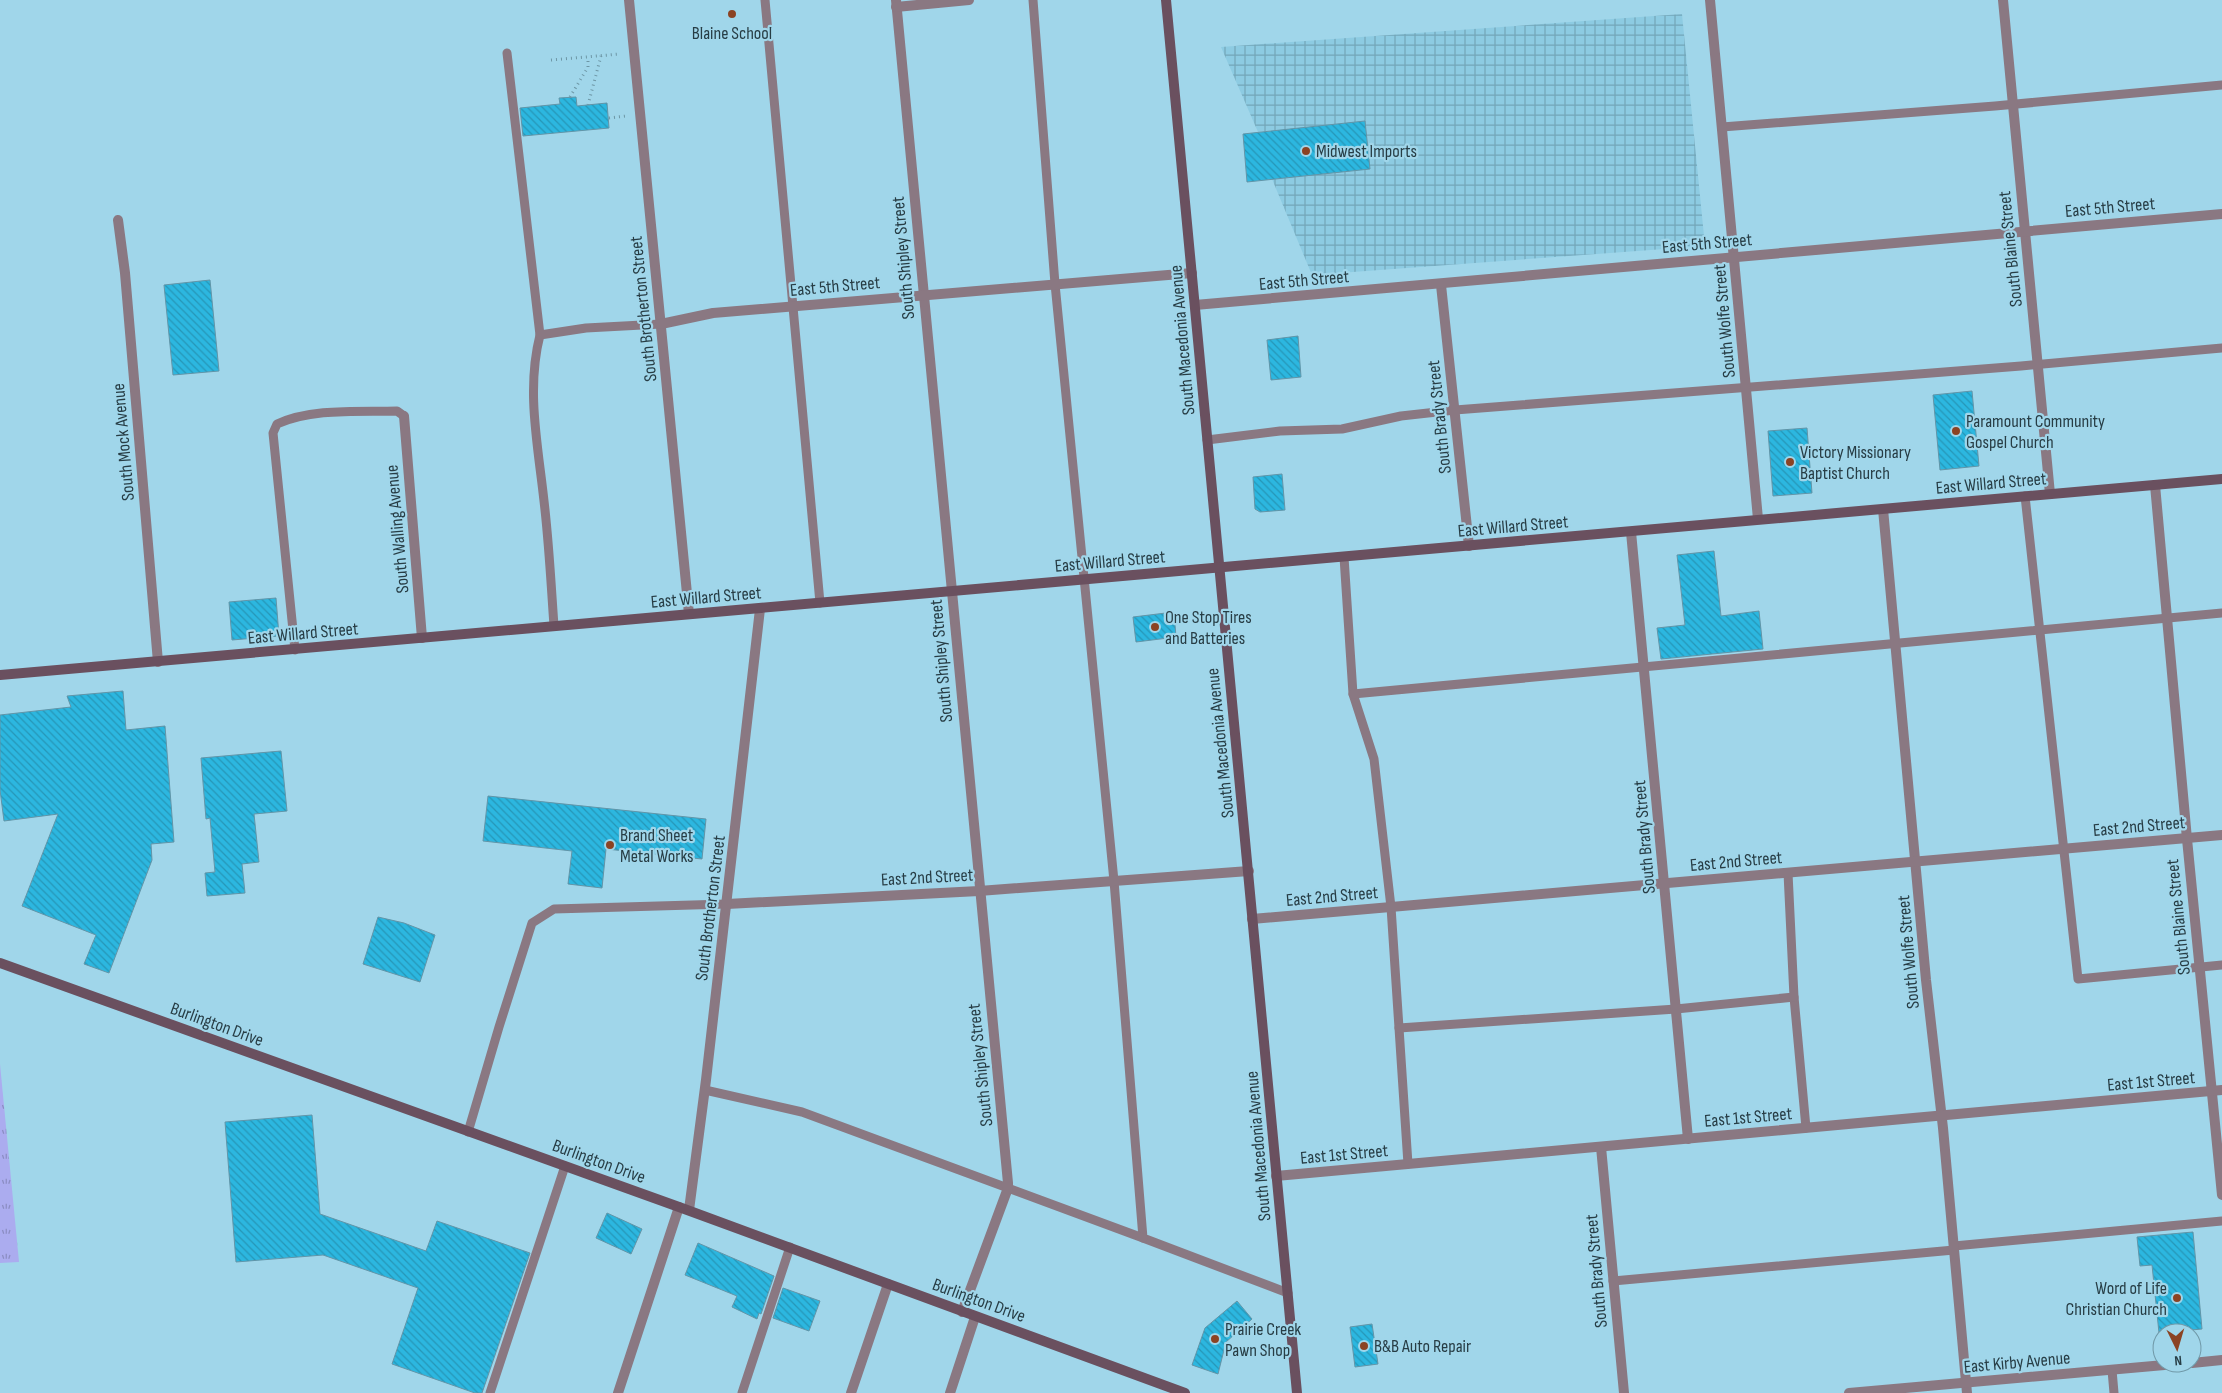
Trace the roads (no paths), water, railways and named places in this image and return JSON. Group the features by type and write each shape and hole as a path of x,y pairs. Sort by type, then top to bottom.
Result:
{"street":[{"name":"South Brotherton Street","path":"629,0 689,614"},
{"path":"896,4 969,0"},
{"name":"South Macedonia Avenue","path":"1166,0 1297,1393"},
{"name":"South Wolfe Street","path":"1710,0 1758,520"},
{"name":"South Blaine Street","path":"2003,0 2050,494"},
{"name":"South Shipley Street","path":"896,4 1008,1188 962,1312"},
{"name":"East 5th Street","path":"1195,305 2222,214"},
{"name":"South Mock Avenue","path":"118,220 125,273 158,662"},
{"name":"East 5th Street","path":"661,324 713,313 1192,273"},
{"name":"South Brady Street","path":"1441,284 1470,546"},
{"name":"South Walling Avenue","path":"404,416 422,638"},
{"name":"East Willard Street","path":"0,675 1631,532 2222,478"},
{"name":"South Blaine Street","path":"2155,485 2186,838 2200,967 2217,1091 2222,1195"},
{"name":"South Wolfe Street","path":"1883,508 1966,1388"},
{"name":"South Brady Street","path":"1631,532 1688,1139"},
{"name":"South Brotherton Street","path":"618,1393 684,1208 705,1090 760,609"},
{"name":"East 2nd Street","path":"1252,919 2222,836"},
{"name":"East 2nd Street","path":"727,904 979,891 1249,871"},
{"name":"Burlington Drive","path":"0,963 684,1208 1185,1393"},
{"name":"East 1st Street","path":"1276,1176 2217,1091"},
{"name":"South Brady Street","path":"1601,1147 1624,1393"},
{"path":"852,1393 888,1284"},
{"path":"950,1393 975,1317"},
{"path":"2202,1361 2222,1360"},
{"name":"East Kirby Avenue","path":"1849,1393 1966,1388 2152,1366"}],"lane":[{"path":"765,0 820,603"},
{"path":"1033,0 1055,284 1114,881 1143,1238"},
{"path":"507,53 540,335 534,358 532,392 549,545 554,626"},
{"path":"1722,127 2222,85"},
{"path":"540,335 586,328 661,324"},
{"path":"1207,440 1280,431 1342,429 1401,416 1455,410 1746,386 2038,365 2222,348"},
{"path":"295,650 273,432 277,424 288,419 312,414 397,411 404,416"},
{"path":"2026,496 2078,979 2222,965"},
{"path":"1344,556 1353,694 1374,759 1391,907 1408,1164"},
{"path":"1353,694 2222,613"},
{"path":"1788,873 1794,997 1806,1128"},
{"path":"468,1132 498,1027 532,923 554,909 727,904"},
{"path":"1399,1028 1676,1009 1794,997"},
{"path":"705,1090 802,1112 1288,1293"},
{"path":"490,1393 565,1166"},
{"path":"1613,1281 2222,1221"},
{"path":"742,1393 790,1247"},
{"path":"2112,1370 2114,1393"}],"place":[{"name":"Blaine School","path":"732,14"},
{"name":"Midwest Imports","path":"1306,151"},
{"name":"Paramount Community Gospel Church","path":"1956,431"},
{"name":"Victory Missionary Baptist Church","path":"1790,462"},
{"name":"One Stop Tires and Batteries","path":"1155,627"},
{"name":"Brand Sheet Metal Works","path":"610,845"},
{"name":"Word of Life Christian Church","path":"2177,1298"},
{"name":"Prairie Creek Pawn Shop","path":"1215,1339"},
{"name":"B&B Auto Repair","path":"1364,1346"}]}
